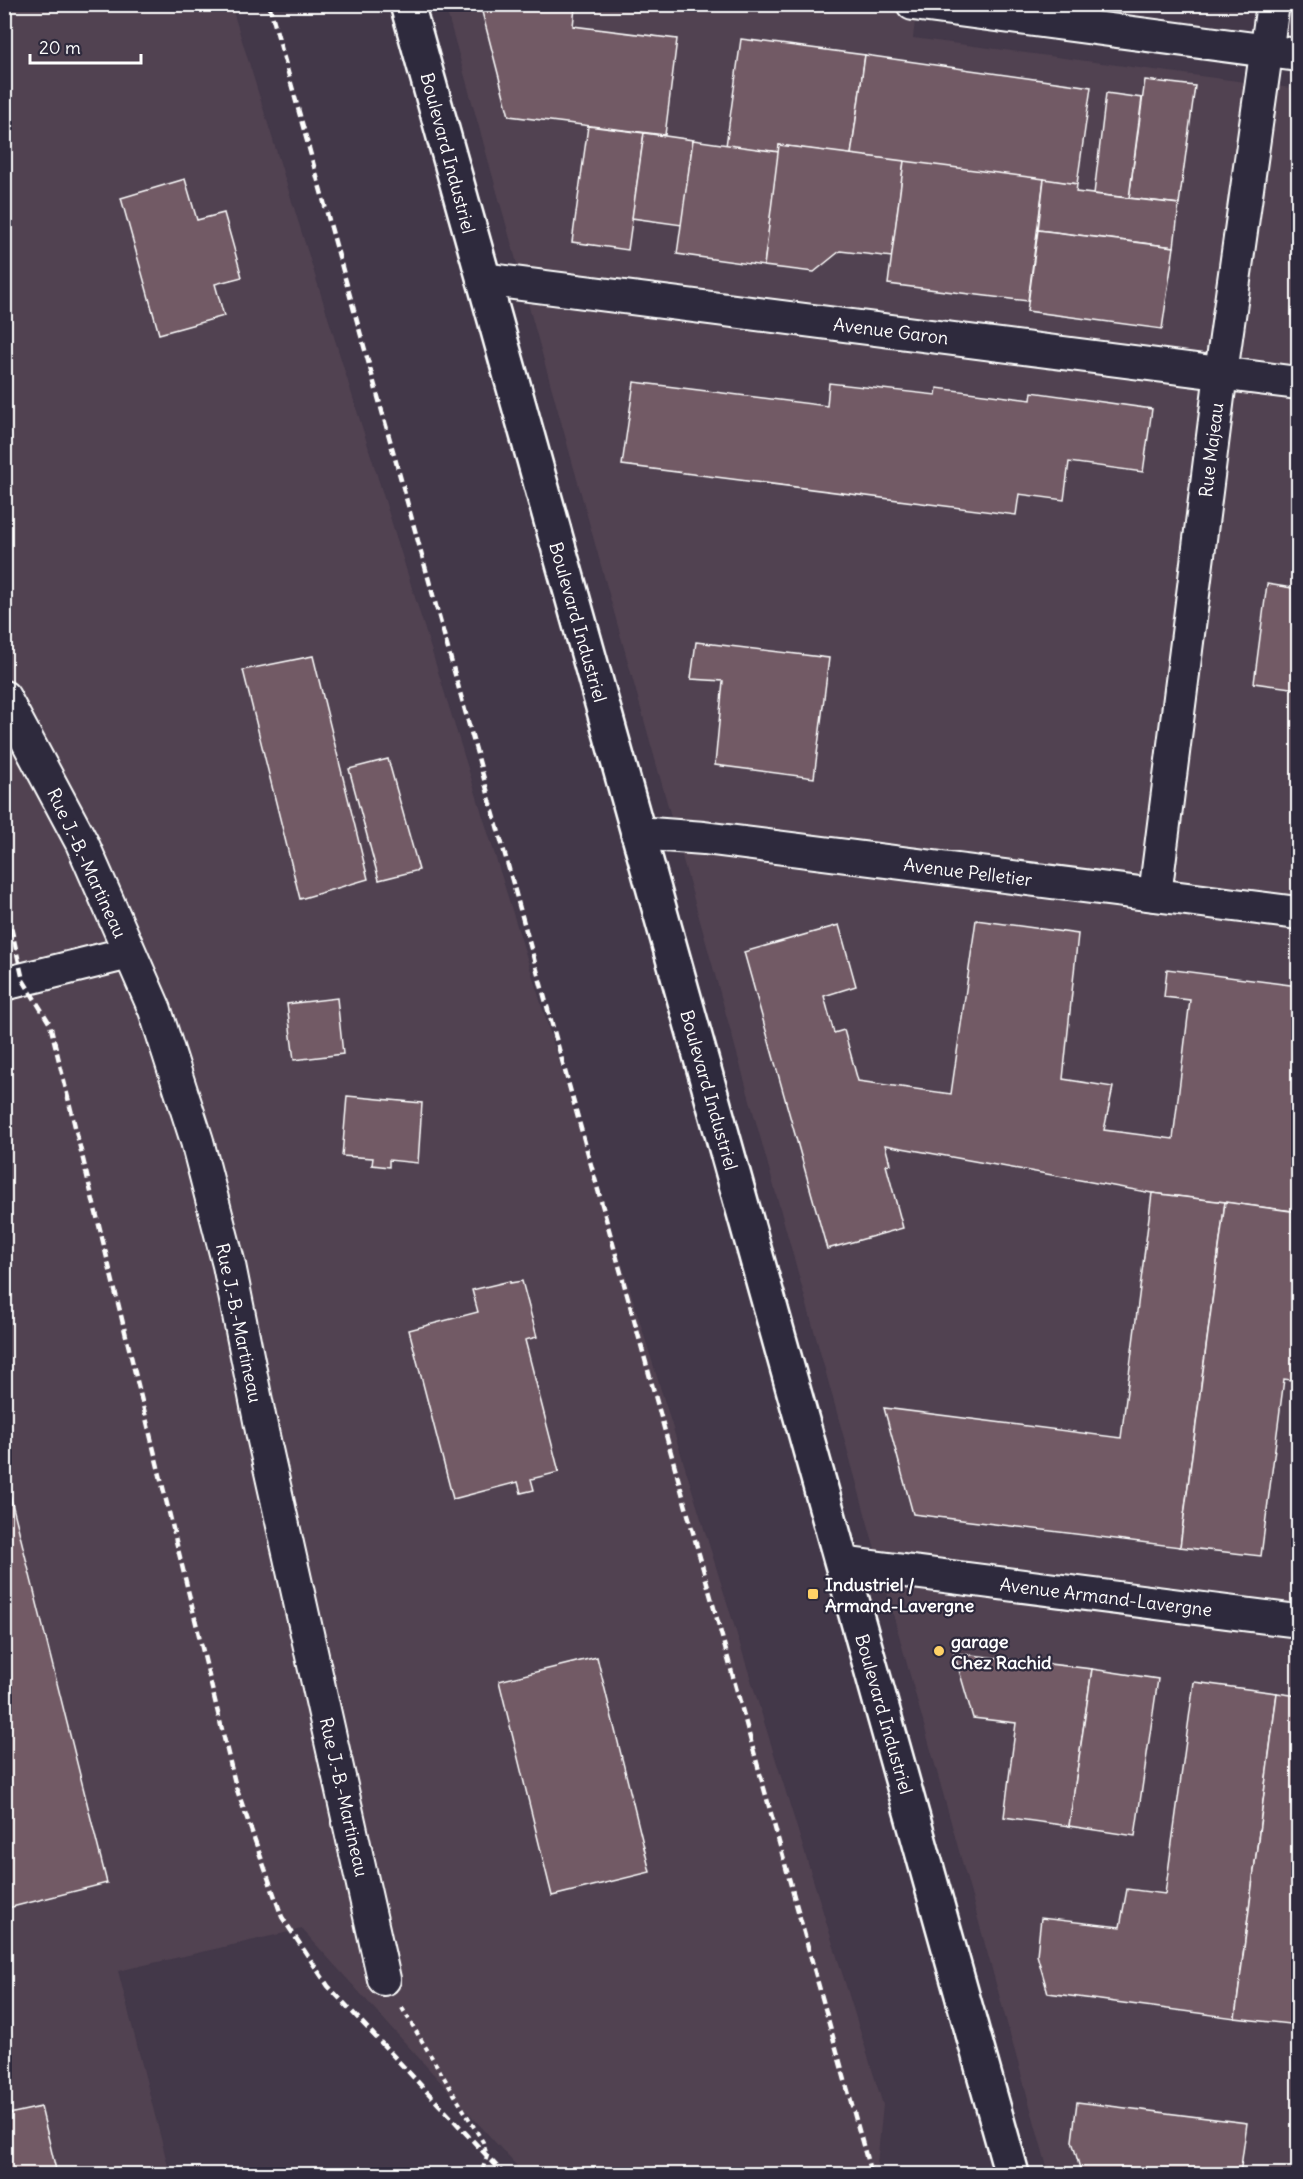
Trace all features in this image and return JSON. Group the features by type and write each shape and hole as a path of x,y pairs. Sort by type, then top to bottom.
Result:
{"street":[{"name":"Boulevard Industriel","path":"407,4 1012,2175"},
{"path":"913,4 1299,56"},
{"name":"Rue Majeau","path":"1155,896 1221,373 1273,4"},
{"name":"Avenue Garon","path":"483,279 1299,383"},
{"name":"Rue J.-B.-Martineau","path":"4,697 82,843 162,1029 197,1141 229,1265 263,1436 384,1979"},
{"name":"Avenue Pelletier","path":"637,833 704,838 1299,913"},
{"path":"4,984 129,953"},
{"name":"Avenue Armand-Lavergne","path":"842,1563 1299,1621"}],"path":[{"path":"384,1979 483,2142 487,2156 481,2175"}],"shaded area":[{"path":"5,5 231,5 883,2105 876,2174 524,2174 302,1929 118,1971 170,2174 5,2174"},
{"path":"445,5 917,5 913,38 1298,89 1298,2174 1049,2174"}],"building":[{"path":"480,4 548,4 575,8 573,26 677,39 665,135 509,116"},
{"path":"741,39 865,55 851,155 779,145 779,152 726,146"},
{"path":"865,55 1091,87 1077,184 851,155"},
{"path":"1145,80 1195,86 1179,204 1129,198"},
{"path":"1106,93 1142,98 1129,198 1094,194"},
{"path":"588,126 644,133 628,250 572,242"},
{"path":"644,133 693,140 682,225 632,218"},
{"path":"693,140 779,152 764,266 677,254"},
{"path":"779,145 904,161 892,257 840,251 814,272 764,266"},
{"path":"904,161 1044,179 1028,301 888,284"},
{"path":"185,179 197,220 224,213 242,277 215,284 224,316 159,334 121,198"},
{"path":"1044,179 1077,184 1076,192 1179,204 1174,247 1038,230"},
{"path":"1038,230 1174,247 1162,329 1027,311"},
{"path":"634,382 827,406 829,383 936,395 937,388 1031,400 1032,392 1152,409 1143,472 1069,462 1064,500 1019,494 1016,515 622,465"},
{"path":"1267,584 1298,589 1298,689 1254,683"},
{"path":"696,642 829,658 814,778 715,765 723,681 691,679"},
{"path":"313,656 368,879 300,899 243,670"},
{"path":"388,759 419,870 379,880 349,769"},
{"path":"976,920 1078,934 1063,1079 1113,1087 1104,1130 1173,1139 1190,1000 1164,997 1167,969 1298,986 1298,1172 1293,1211 1152,1193 885,1145 890,1164 886,1165 903,1228 827,1249 744,952 839,925 856,986 824,996 834,1033 844,1030 858,1081 951,1094"},
{"path":"337,998 343,1054 294,1060 287,1004"},
{"path":"347,1096 422,1103 418,1163 389,1160 389,1167 372,1165 373,1158 342,1156"},
{"path":"1152,1193 1225,1202 1180,1547 913,1514 884,1408 1121,1438"},
{"path":"1225,1202 1298,1212 1298,1381 1284,1379 1261,1556 1180,1547"},
{"path":"510,1281 510,1283 522,1281 537,1337 525,1340 559,1472 531,1479 534,1490 521,1493 518,1482 453,1499 409,1330 478,1312 472,1290"},
{"path":"4,1471 107,1883 4,1909"},
{"path":"954,1653 1092,1669 1069,1826 1004,1817 1016,1723 973,1718"},
{"path":"597,1657 650,1872 552,1896 499,1681"},
{"path":"1092,1669 1158,1679 1135,1836 1069,1826"},
{"path":"1194,1682 1277,1693 1235,2018 1048,1993 1037,1955 1041,1918 1120,1927 1127,1889 1165,1894"},
{"path":"1277,1693 1298,1696 1298,2025 1235,2018"},
{"path":"1077,2102 1247,2123 1240,2174 1081,2172 1072,2141"},
{"path":"41,2107 57,2174 4,2174 4,2115"}],"railway":[{"path":"269,4 871,2174"},
{"path":"4,916 11,927 23,980 50,1024 236,1787 282,1917 328,1986 504,2174"}],"place":[{"name":"Industriel / Armand-Lavergne","path":"813,1594"},
{"name":"garage Chez Rachid","path":"939,1651"}]}
